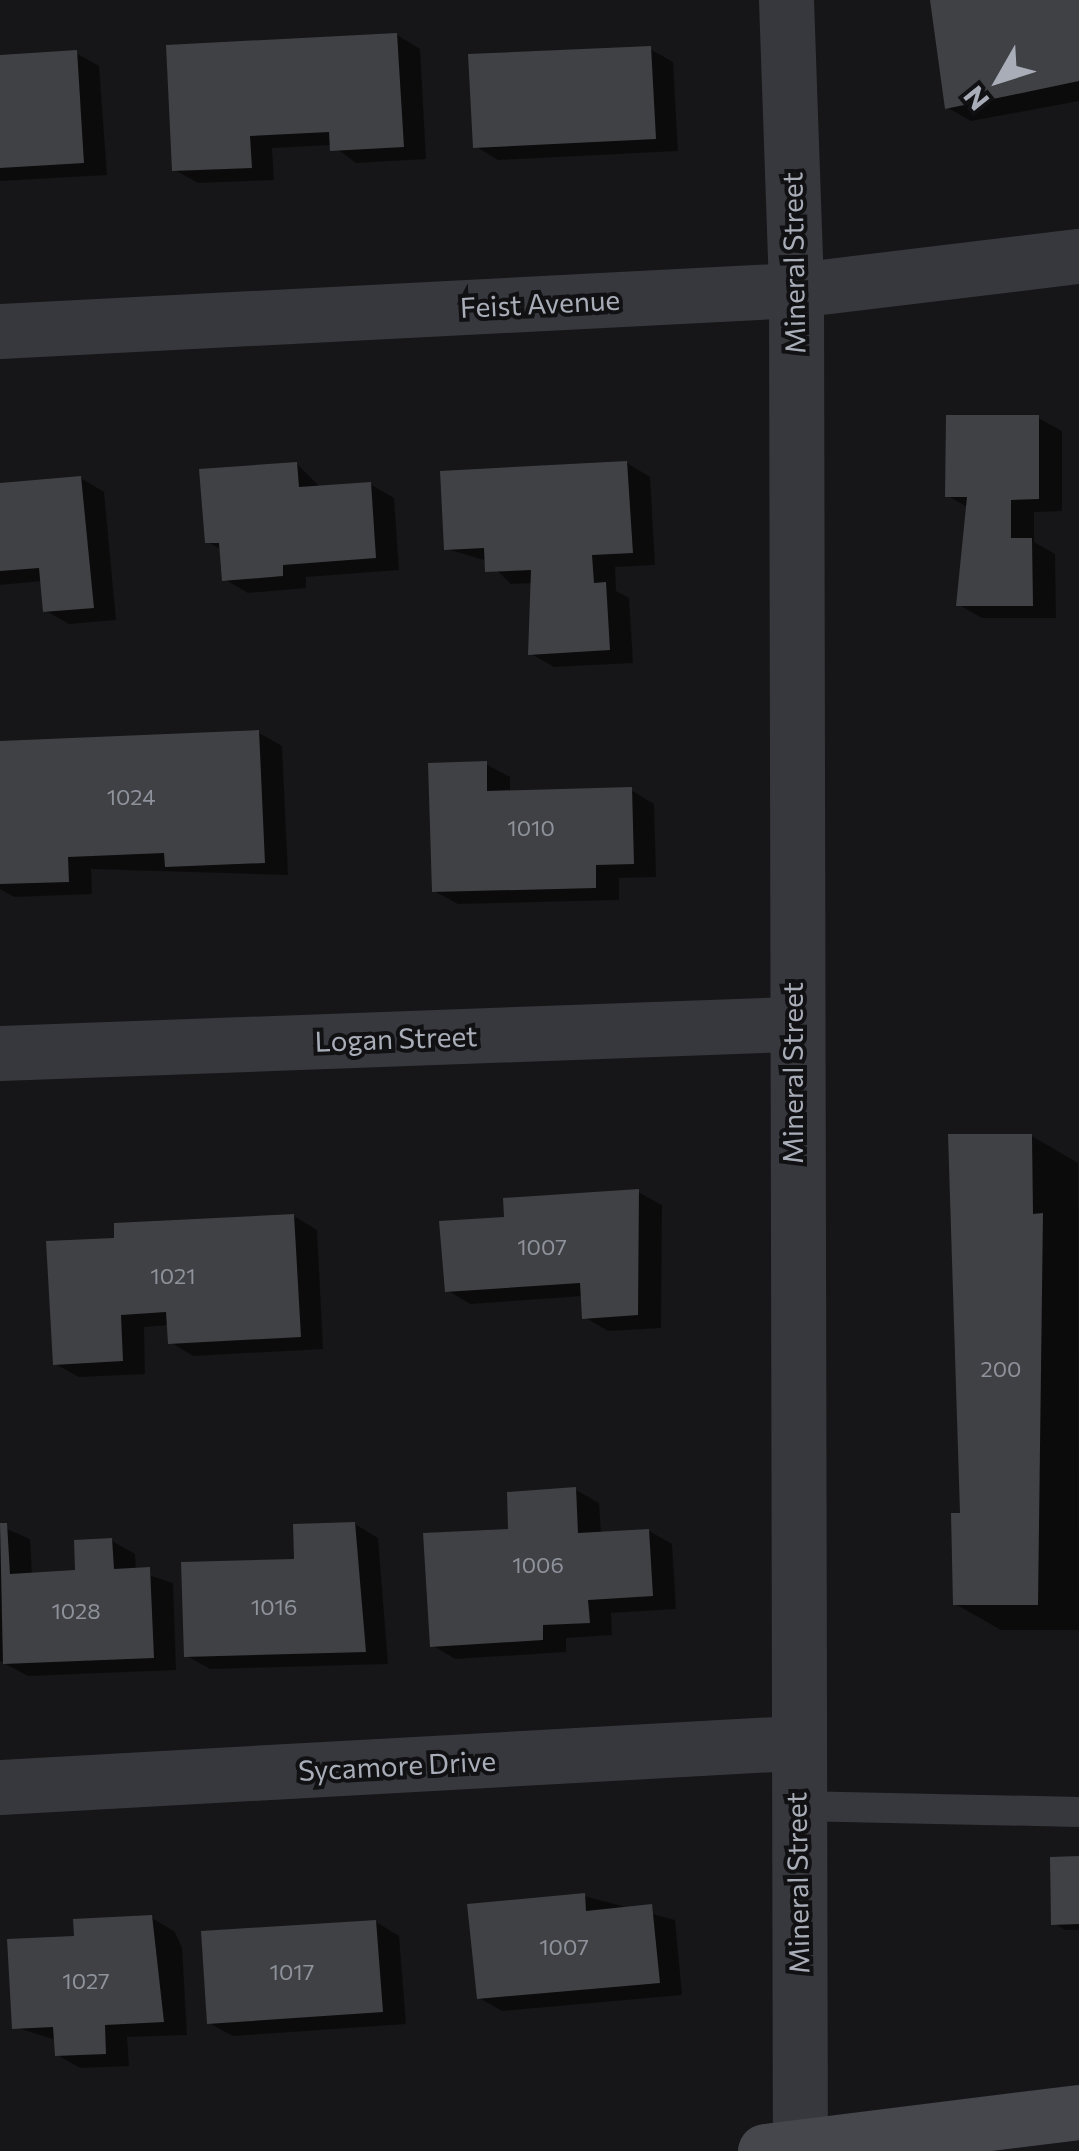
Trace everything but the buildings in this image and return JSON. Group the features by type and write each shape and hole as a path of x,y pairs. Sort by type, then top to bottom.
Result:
{"street":[{"name":"Mineral Street","path":"782,2149 796,1806 792,1024 796,290 786,0"},
{"name":"Feist Avenue","path":"0,331 796,290 1079,256"},
{"name":"Logan Street","path":"0,1053 792,1024"},
{"name":"Sycamore Drive","path":"0,1787 794,1743"},
{"path":"782,2149 1079,2112"}],"lane":[{"path":"796,1806 1079,1812"}]}
